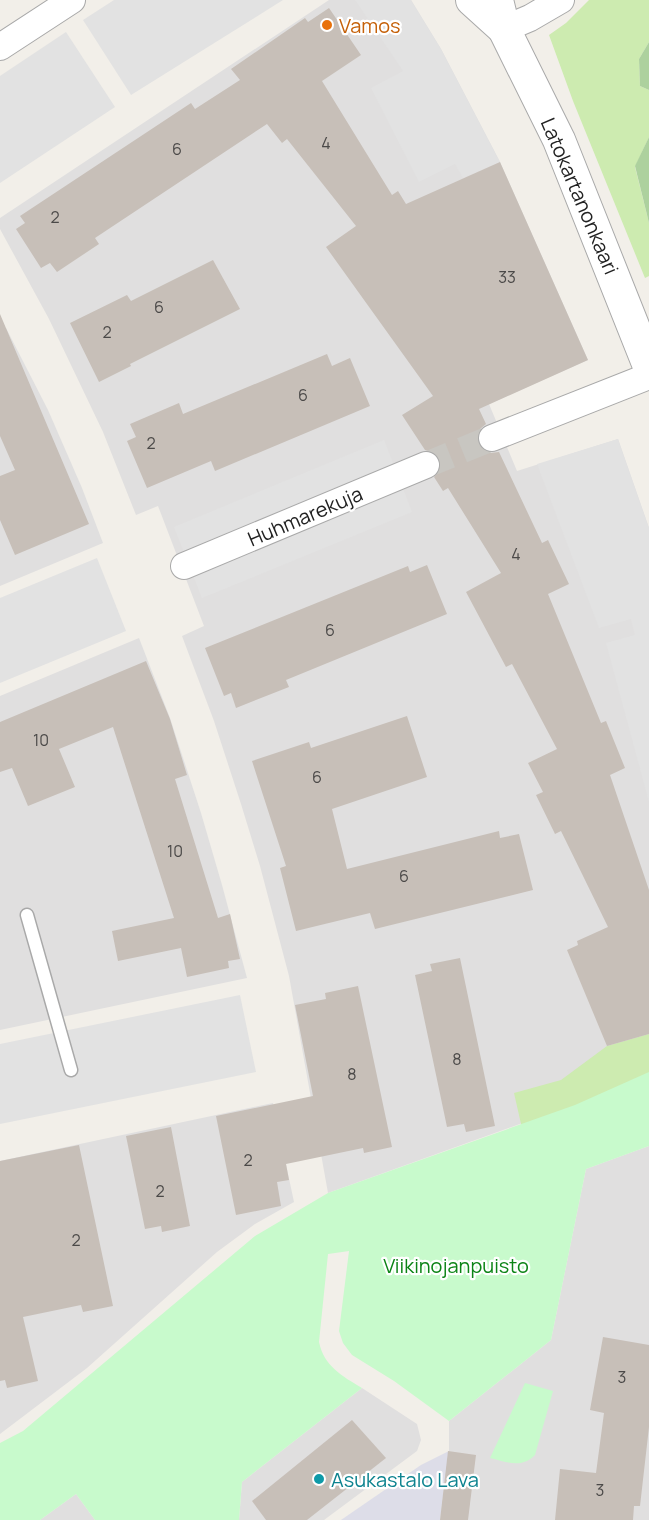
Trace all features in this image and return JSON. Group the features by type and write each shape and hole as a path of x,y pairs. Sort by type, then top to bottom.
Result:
{"street":[{"path":"0,47 72,0"},
{"name":"Latokartanonkaari","path":"472,0 501,15 559,140 649,366"},
{"path":"501,15 530,18 561,0"},
{"path":"492,438 649,376"},
{"name":"Huhmarekuja","path":"184,566 426,465"}],"lane":[{"path":"27,915 71,1070"}],"shaded area":[{"path":"114,0 283,0 131,95 83,20"},
{"path":"329,0 411,0 441,49 500,162 588,360 489,404 517,471 618,439 649,528 649,1072 531,1120 328,1193 289,976 241,804 214,721 182,636 204,626 158,506 136,515 103,432 49,319 0,229 0,218"},
{"path":"355,0 411,0 441,49 500,162 463,178 455,164 419,182 371,88 403,71"},
{"path":"66,32 115,107 0,183 0,76"},
{"path":"6,328 48,410 103,543 0,586 0,331"},
{"path":"618,439 649,528 649,802 606,643 635,635 631,619 599,628 537,464"},
{"path":"384,440 412,512 202,598 174,527"},
{"path":"97,558 126,631 0,683 0,598"},
{"path":"139,638 170,718 201,813 247,978 0,1030 0,696"},
{"path":"240,995 256,1072 0,1124 0,1044"},
{"path":"273,1103 294,1202 255,1224 217,1252 87,1368 0,1434 0,1161"},
{"path":"649,1146 649,1520 440,1520 449,1451 449,1421 551,1340 586,1169"},
{"path":"362,1388 417,1424 421,1440 417,1451 324,1520 239,1520 242,1482"},
{"path":"449,1451 440,1520 341,1520 421,1465"},
{"path":"76,1494 95,1520 40,1520"}],"green space":[{"path":"589,0 649,0 649,42 639,59 640,86 649,90 649,137 635,167 649,223 649,276 645,278 573,101 549,35 566,23"},
{"path":"649,42 649,90 640,86 639,59"},
{"path":"649,137 649,223 635,166"},
{"path":"649,1034 649,1090 526,1146 514,1093 561,1080 607,1046"},
{"name":"Viikinojanpuisto","path":"649,1072 649,1146 586,1169 551,1340 449,1421 394,1381 352,1355 343,1343 339,1331 349,1251 328,1254 319,1342 321,1350 330,1364 362,1388 242,1482 239,1520 95,1520 76,1494 40,1520 0,1520 0,1443 23,1431 255,1236 328,1193 575,1105"},
{"path":"525,1383 553,1391 535,1455 519,1463 490,1458"}],"building":[{"path":"329,8 361,55 322,81 392,195 398,191 406,204 500,162 588,360 479,409 486,424 477,436 478,444 483,450 490,453 499,452 542,543 548,540 569,584 548,594 601,723 606,721 625,768 610,775 649,890 649,1034 607,1046 567,950 578,945 577,941 608,927 561,831 555,834 536,795 543,792 528,763 557,749 512,664 506,667 466,592 501,573 448,488 443,491 434,477 441,467 440,459 435,453 425,450 402,415 433,396 326,247 356,226 287,139 282,143 267,124 95,238 99,244 57,272 50,263 41,268 16,229 25,223 20,216 191,103 195,109 240,80 231,69 305,18 308,22"},
{"path":"213,260 240,309 99,382 70,323 127,295 131,301"},
{"path":"0,314 89,524 15,555 0,520 0,476 15,470 0,436"},
{"path":"327,354 332,366 350,358 370,406 215,471 211,461 147,488 127,441 136,437 130,424 179,403 183,414"},
{"path":"427,565 447,614 286,680 289,687 236,708 231,693 224,696 205,648 408,566 410,572"},
{"path":"146,661 170,719 187,775 175,779 218,918 230,914 240,959 228,961 229,968 187,977 181,948 118,961 112,931 174,918 113,727 59,749 75,787 28,806 12,768 0,772 0,722"},
{"path":"407,716 427,777 332,809 347,869 499,831 500,838 519,834 533,890 375,929 370,913 296,931 280,868 286,866 252,761 309,742 311,748"},
{"path":"460,958 495,1126 466,1132 464,1124 447,1127 415,975 432,971 430,964"},
{"path":"358,986 392,1147 364,1153 363,1148 286,1164 289,1180 277,1182 281,1206 236,1215 216,1116 313,1096 295,1005 326,999 325,993"},
{"path":"171,1127 190,1226 162,1232 161,1226 145,1229 126,1136"},
{"path":"79,1145 113,1306 83,1312 81,1305 23,1317 38,1381 7,1388 5,1380 0,1381 0,1161"},
{"path":"603,1337 649,1345 649,1427 640,1506 634,1506 633,1520 555,1520 560,1469 596,1473 604,1413 590,1410"},
{"name":"Asukastalo Lava","path":"352,1420 386,1458 307,1520 266,1520 252,1501"},
{"path":"448,1451 476,1455 468,1520 440,1520"}],"tunnel":[{"path":"426,465 492,438"}],"place":[{"name":"Vamos","path":"327,25"},
{"name":"Asukastalo Lava","path":"319,1479"}]}
